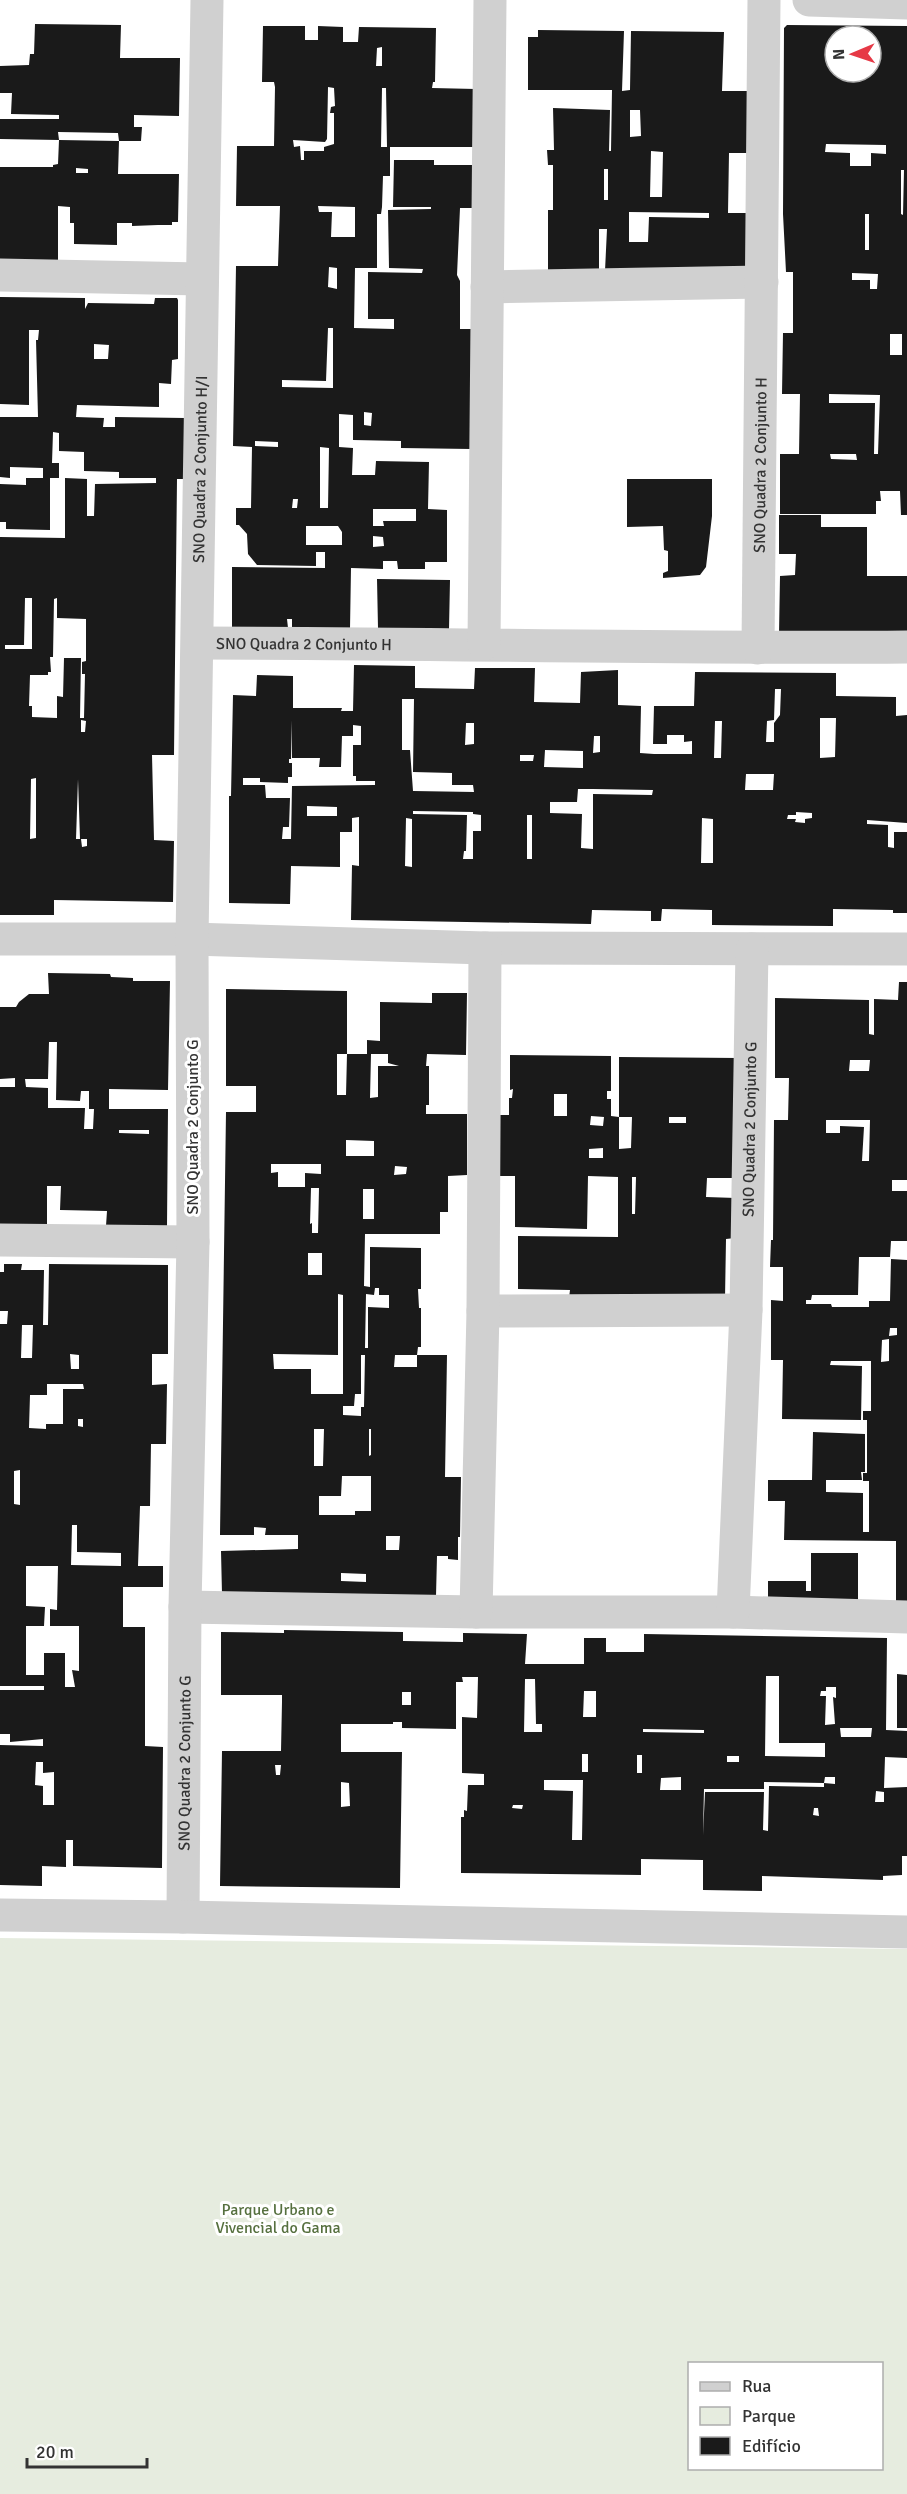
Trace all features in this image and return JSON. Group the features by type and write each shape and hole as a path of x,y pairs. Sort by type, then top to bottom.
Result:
{"street":[{"name":"SNO Quadra 2 Conjunto H/I","path":"192,939 207,0"},
{"path":"484,644 490,0"},
{"name":"SNO Quadra 2 Conjunto H","path":"758,648 764,0"},
{"path":"809,0 907,3"},
{"path":"0,275 201,279"},
{"path":"487,287 762,282"},
{"name":"SNO Quadra 2 Conjunto H","path":"198,643 758,648 907,647"},
{"path":"0,939 192,939 485,948 907,950"},
{"name":"SNO Quadra 2 Conjunto G","path":"183,1917 185,1607 193,1242 192,939"},
{"path":"476,1612 483,1311 485,948"},
{"name":"SNO Quadra 2 Conjunto G","path":"733,1612 746,1310 752,949"},
{"path":"0,1240 193,1242"},
{"path":"483,1311 746,1310"},
{"path":"185,1607 476,1612 733,1612 907,1617"},
{"path":"0,1916 183,1917 907,1932"}],"green space":[{"name":"Parque Urbano e Vivencial do Gama","path":"0,1938 907,1949 907,2494 0,2494"}],"building":[{"path":"35,24 121,25 120,58 180,58 179,116 134,115 134,127 142,127 141,141 119,141 118,133 58,132 59,140 0,139 0,119 59,119 59,115 11,114 12,93 0,93 0,66 29,65 30,54 34,54"},
{"path":"787,25 823,25 823,84 883,84 883,26 907,26 907,515 901,515 900,491 880,491 881,501 876,501 876,514 780,514 780,454 799,454 800,394 782,394 783,333 793,333 793,272 786,272 783,214 784,28","holes":["826,144 886,145 886,154 871,153 871,166 850,166 850,153 825,152","901,170 904,170 903,215 901,214","865,214 869,214 869,250 865,250","852,273 878,274 877,289 870,289 870,280 852,280","890,334 902,334 902,355 890,355","829,394 880,395 878,454 874,454 875,403 829,403","830,454 856,454 857,460 831,459"]},
{"path":"263,26 305,26 305,40 318,40 318,26 343,27 343,42 358,42 359,27 436,28 435,82 432,88 476,89 475,147 390,147 390,176 383,176 381,214 377,214 377,268 355,268 354,328 394,329 394,319 368,319 368,272 422,273 423,269 389,268 388,210 431,209 431,207 393,207 394,160 434,160 434,165 474,165 472,208 460,208 457,275 460,281 460,329 471,329 471,449 401,448 401,441 353,440 353,415 339,414 339,447 353,448 352,475 375,475 376,461 429,462 428,509 447,510 447,562 425,562 425,569 398,569 397,561 383,561 383,569 351,568 350,629 292,629 292,619 287,619 288,628 232,628 232,567 325,568 325,552 316,552 316,566 257,565 248,554 247,534 239,525 236,525 236,508 251,508 252,447 233,446 236,266 278,266 280,206 236,206 237,146 274,146 275,87 274,82 262,82","holes":["382,47 382,66 376,66 377,48","328,87 334,88 335,106 331,107 330,113 334,113 334,144 324,147 324,151 304,151 304,160 301,160 300,146 294,147 293,140 325,142 327,139","382,88 386,88 387,147 381,147","318,206 355,207 355,237 331,237 332,212 319,212","329,267 337,268 337,289 328,287","328,328 333,328 333,388 282,387 282,380 326,381","364,412 372,413 371,426 364,425","255,441 278,442 278,447 255,446","320,447 329,448 328,508 320,508","293,499 298,499 297,508 292,508","373,509 416,509 416,521 383,521 384,526 373,526","306,526 338,526 342,532 342,545 306,545","373,536 383,537 384,546 373,547"]},
{"path":"538,30 624,31 622,91 630,90 631,31 724,32 722,91 752,91 747,153 729,153 728,213 747,213 746,273 605,271 607,229 599,229 599,271 548,270 548,210 553,210 553,165 548,165 547,150 554,150 553,108 610,110 609,151 611,151 612,90 528,90 528,37 538,37","holes":["630,110 640,110 641,136 630,137","651,151 663,152 662,197 650,197","604,169 608,169 608,200 604,200","629,212 709,213 709,218 649,217 648,242 629,242"]},
{"path":"59,140 119,141 118,174 179,174 178,222 172,222 172,225 132,226 132,223 117,223 117,245 74,244 74,223 70,223 70,207 58,206 58,261 0,261 0,167 53,167 58,164","holes":["76,168 88,169 88,173 76,173"]},
{"path":"0,297 85,298 85,309 88,303 154,304 155,298 177,298 178,359 172,360 171,384 159,383 159,407 77,405 76,417 104,418 103,427 115,427 115,417 185,418 185,479 177,479 174,755 152,755 154,840 174,841 173,902 54,900 54,915 0,915 0,537 65,538 65,478 87,479 87,516 94,516 95,484 156,483 156,478 119,478 119,472 84,471 84,452 59,451 59,433 53,432 52,463 59,463 59,478 50,478 50,530 6,529 6,522 0,522 0,484 26,485 26,478 43,478 43,468 10,467 10,478 0,477 0,417 38,417 36,340 38,340 39,330 29,330 29,405 0,404","holes":["94,344 109,345 108,359 94,359","25,598 32,598 32,649 5,649 5,645 24,645","57,598 57,618 86,619 86,661 82,662 82,674 85,674 84,718 80,718 81,658 64,658 63,697 57,696 57,718 32,717 32,706 29,706 30,675 48,675 48,672 51,672 50,657 53,657 54,599","81,720 86,721 85,732 81,732","36,778 36,838 30,839 31,779","78,779 80,839 76,839","81,839 87,839 87,846 82,847"]},
{"path":"627,479 712,479 712,516 706,567 700,575 663,578 663,573 668,571 668,551 664,550 663,526 627,527"},
{"path":"779,515 821,515 821,527 867,527 867,576 907,576 907,635 779,634 780,576 795,575 796,554 779,554"},
{"path":"377,579 450,580 449,629 378,628"},
{"path":"354,665 415,666 415,688 474,689 475,668 535,668 534,702 580,703 581,672 618,670 618,705 641,706 640,753 692,754 692,741 684,742 684,735 667,735 667,744 653,744 654,706 694,706 695,672 836,673 836,696 896,697 896,716 907,715 907,823 867,820 867,824 888,825 888,847 894,848 894,832 907,832 907,913 893,913 893,910 833,909 833,926 712,925 712,910 662,909 661,921 651,921 651,911 592,910 591,924 351,920 352,865 359,866 359,817 352,818 352,832 340,832 340,867 291,866 290,904 229,903 229,796 231,796 233,695 256,696 257,675 293,676 293,708 342,708 341,711 353,711","holes":["775,689 781,689 780,715 774,723 774,742 766,742 767,721 774,720","402,699 414,699 413,772 452,773 452,785 473,785 474,792 413,791 410,750 402,750","820,718 836,718 835,757 820,758","292,720 292,758 320,758 319,767 341,767 342,736 353,736 353,725 361,726 361,745 353,745 353,776 356,776 356,781 375,781 375,785 292,786 291,839 282,839 283,827 289,827 290,798 266,798 265,785 243,785 243,778 260,778 260,782 288,783 288,777 292,777 292,763 289,763","715,721 722,721 721,758 714,758","466,723 474,723 474,744 465,745","594,736 600,736 600,752 593,753","545,750 583,751 583,768 544,767","520,755 534,755 533,761 520,761","746,774 774,774 773,790 745,790","578,789 653,790 652,795 593,794 593,849 581,848 582,814 550,813 550,802 577,802","307,806 337,807 337,816 307,816","413,811 473,812 473,814 481,815 481,831 473,831 473,859 463,859 464,851 466,851 467,815 413,814","796,812 812,813 812,818 805,819 805,823 795,822 796,819 787,819 788,815 796,815","527,815 532,815 532,859 527,859","406,818 412,819 412,867 405,866","702,818 713,819 713,863 701,863"]},
{"path":"48,973 110,974 111,977 133,978 133,981 170,981 168,1090 109,1089 109,1109 168,1109 167,1226 106,1226 107,1211 60,1210 61,1186 47,1186 47,1225 0,1224 0,1087 15,1087 15,1078 0,1079 0,1007 16,1007 29,994 49,994","holes":["49,1042 57,1042 56,1100 80,1101 81,1091 89,1091 89,1109 94,1109 93,1129 84,1129 85,1108 48,1108 48,1088 26,1087 25,1079 48,1079","119,1130 149,1130 149,1134 119,1133"]},
{"path":"899,982 907,982 907,1180 892,1180 892,1191 907,1191 907,1241 891,1241 890,1257 859,1257 858,1295 812,1295 811,1300 806,1300 806,1304 869,1307 869,1301 890,1301 891,1259 907,1260 907,1602 896,1602 896,1541 784,1540 785,1501 768,1501 768,1480 812,1480 813,1432 865,1434 865,1472 861,1472 862,1480 826,1480 826,1492 863,1493 863,1532 869,1532 869,1481 863,1481 863,1473 867,1473 867,1420 863,1420 863,1411 871,1411 871,1361 831,1361 830,1365 862,1366 861,1420 782,1419 783,1360 771,1360 771,1300 783,1301 783,1267 770,1267 771,1240 773,1240 774,1120 788,1120 789,1078 775,1078 775,998 869,1000 869,1034 874,1035 874,999 898,1000","holes":["850,1060 870,1060 869,1071 849,1071","826,1120 870,1120 869,1161 862,1161 864,1127 840,1126 840,1133 826,1133","890,1328 897,1328 897,1335 889,1336","889,1339 889,1361 881,1362 882,1340"]},
{"path":"226,989 347,991 347,1054 367,1054 367,1040 380,1041 380,1002 432,1003 432,993 467,993 466,1055 427,1054 429,1105 426,1105 426,1114 467,1114 467,1175 448,1176 448,1212 440,1212 440,1234 365,1234 364,1286 370,1287 370,1247 421,1248 421,1289 418,1289 419,1308 421,1308 421,1347 418,1347 417,1355 447,1355 445,1477 461,1477 460,1537 458,1537 458,1560 448,1559 448,1556 437,1556 436,1596 222,1594 221,1551 298,1549 298,1535 265,1535 266,1528 254,1527 254,1535 220,1535 226,1112 256,1112 256,1086 226,1086","holes":["337,1054 347,1054 346,1095 337,1095","371,1054 388,1054 388,1063 399,1066 378,1066 378,1097 370,1098","346,1140 374,1141 374,1156 346,1156","271,1164 321,1164 321,1174 305,1173 305,1187 278,1187 278,1172 271,1173","395,1166 407,1167 406,1174 394,1175","311,1188 319,1188 318,1233 312,1233","363,1189 374,1189 374,1219 363,1219","308,1253 322,1253 322,1275 308,1275","375,1288 379,1288 379,1295 389,1295 389,1308 368,1307 368,1348 365,1348 366,1294 374,1295","338,1294 343,1295 343,1394 311,1394 311,1369 274,1369 273,1354 338,1355","361,1355 365,1355 364,1407 361,1407 361,1416 343,1415 343,1406 354,1406 355,1394 361,1394","395,1355 417,1355 417,1367 394,1367","314,1429 324,1429 323,1466 314,1466","369,1429 371,1429 371,1455 369,1456","342,1476 371,1476 371,1511 355,1511 355,1515 319,1515 319,1496 341,1496","386,1536 400,1536 399,1550 386,1550","341,1573 366,1574 366,1582 341,1581"]},
{"path":"510,1055 611,1056 611,1091 607,1091 607,1099 611,1099 611,1116 619,1117 619,1057 739,1058 738,1178 707,1178 706,1197 736,1198 735,1238 726,1239 725,1299 569,1298 570,1290 518,1289 518,1236 618,1237 618,1177 588,1176 587,1229 515,1227 515,1176 499,1176 499,1115 509,1115 509,1098 512,1098 513,1089 510,1090","holes":["554,1094 567,1094 567,1116 554,1116","591,1116 604,1117 603,1126 590,1125","619,1117 632,1117 631,1148 619,1149","669,1117 686,1117 686,1123 669,1123","603,1148 603,1158 589,1158 589,1149","632,1177 636,1177 635,1214 632,1214"]},
{"path":"4,1264 22,1264 21,1270 44,1270 43,1325 48,1325 49,1264 168,1265 168,1354 152,1354 152,1385 167,1384 166,1444 151,1444 150,1506 140,1506 138,1566 163,1566 163,1587 123,1587 123,1627 145,1627 145,1746 163,1747 162,1868 73,1866 73,1840 66,1840 66,1867 42,1866 42,1886 0,1885 0,1745 43,1746 43,1739 10,1742 10,1734 0,1734 0,1690 44,1690 44,1686 0,1686 0,1324 7,1324 8,1311 0,1311 0,1272 4,1272","holes":["22,1325 33,1325 32,1358 21,1358","70,1354 79,1355 79,1369 71,1369","47,1384 83,1384 84,1389 63,1389 63,1424 46,1424 46,1429 29,1428 30,1395 47,1395","78,1419 83,1419 83,1427 78,1426","20,1470 20,1505 14,1504 14,1471","72,1525 77,1525 77,1552 121,1553 121,1566 71,1565","26,1566 58,1566 57,1610 50,1609 50,1626 79,1626 79,1671 72,1670 75,1687 65,1687 65,1653 44,1653 44,1675 26,1675 26,1626 44,1626 45,1607 26,1606","36,1762 43,1762 43,1773 54,1772 54,1805 43,1805 43,1786 35,1785"]},
{"path":"811,1553 858,1553 858,1601 768,1598 768,1581 806,1581 806,1591 811,1591"},
{"path":"284,1630 403,1632 403,1641 463,1642 463,1633 527,1634 525,1664 584,1664 584,1638 606,1638 606,1652 644,1652 644,1634 887,1638 886,1730 907,1731 907,1758 885,1757 884,1788 907,1787 907,1856 902,1856 902,1875 883,1876 883,1880 762,1876 762,1891 703,1890 703,1860 641,1859 641,1875 461,1873 461,1817 464,1817 464,1810 467,1811 468,1785 484,1785 484,1774 462,1773 462,1717 477,1718 478,1677 462,1677 463,1682 456,1682 456,1729 402,1728 402,1722 341,1724 341,1752 402,1752 400,1888 220,1886 222,1751 281,1751 282,1702 282,1695 221,1695 221,1632 284,1633","holes":["766,1676 779,1676 779,1743 825,1743 825,1757 765,1756","525,1679 535,1679 536,1724 542,1724 542,1732 524,1732","826,1687 836,1687 836,1698 833,1697 835,1724 825,1725 826,1696 820,1696 821,1691 826,1691","584,1691 596,1691 596,1717 583,1717","402,1692 411,1692 411,1705 402,1705","840,1728 872,1728 871,1737 841,1737","643,1729 704,1730 704,1733 643,1732","582,1754 588,1754 588,1772 582,1772","637,1755 642,1755 642,1773 637,1773","727,1756 739,1756 739,1762 727,1762","275,1765 281,1765 280,1775 276,1775","681,1777 681,1790 660,1790 661,1778","825,1777 835,1777 835,1784 824,1783","544,1780 583,1780 582,1840 572,1840 573,1791 544,1790","341,1782 349,1783 350,1806 341,1807","764,1782 824,1783 824,1787 769,1786 768,1831 763,1830 764,1792 705,1792 703,1835 704,1789 764,1789","876,1791 884,1792 884,1802 875,1802","513,1805 523,1805 522,1809 512,1808","814,1808 818,1808 819,1816 813,1815"]},
{"path":"897,1674 907,1675 907,1728 897,1728"}]}
